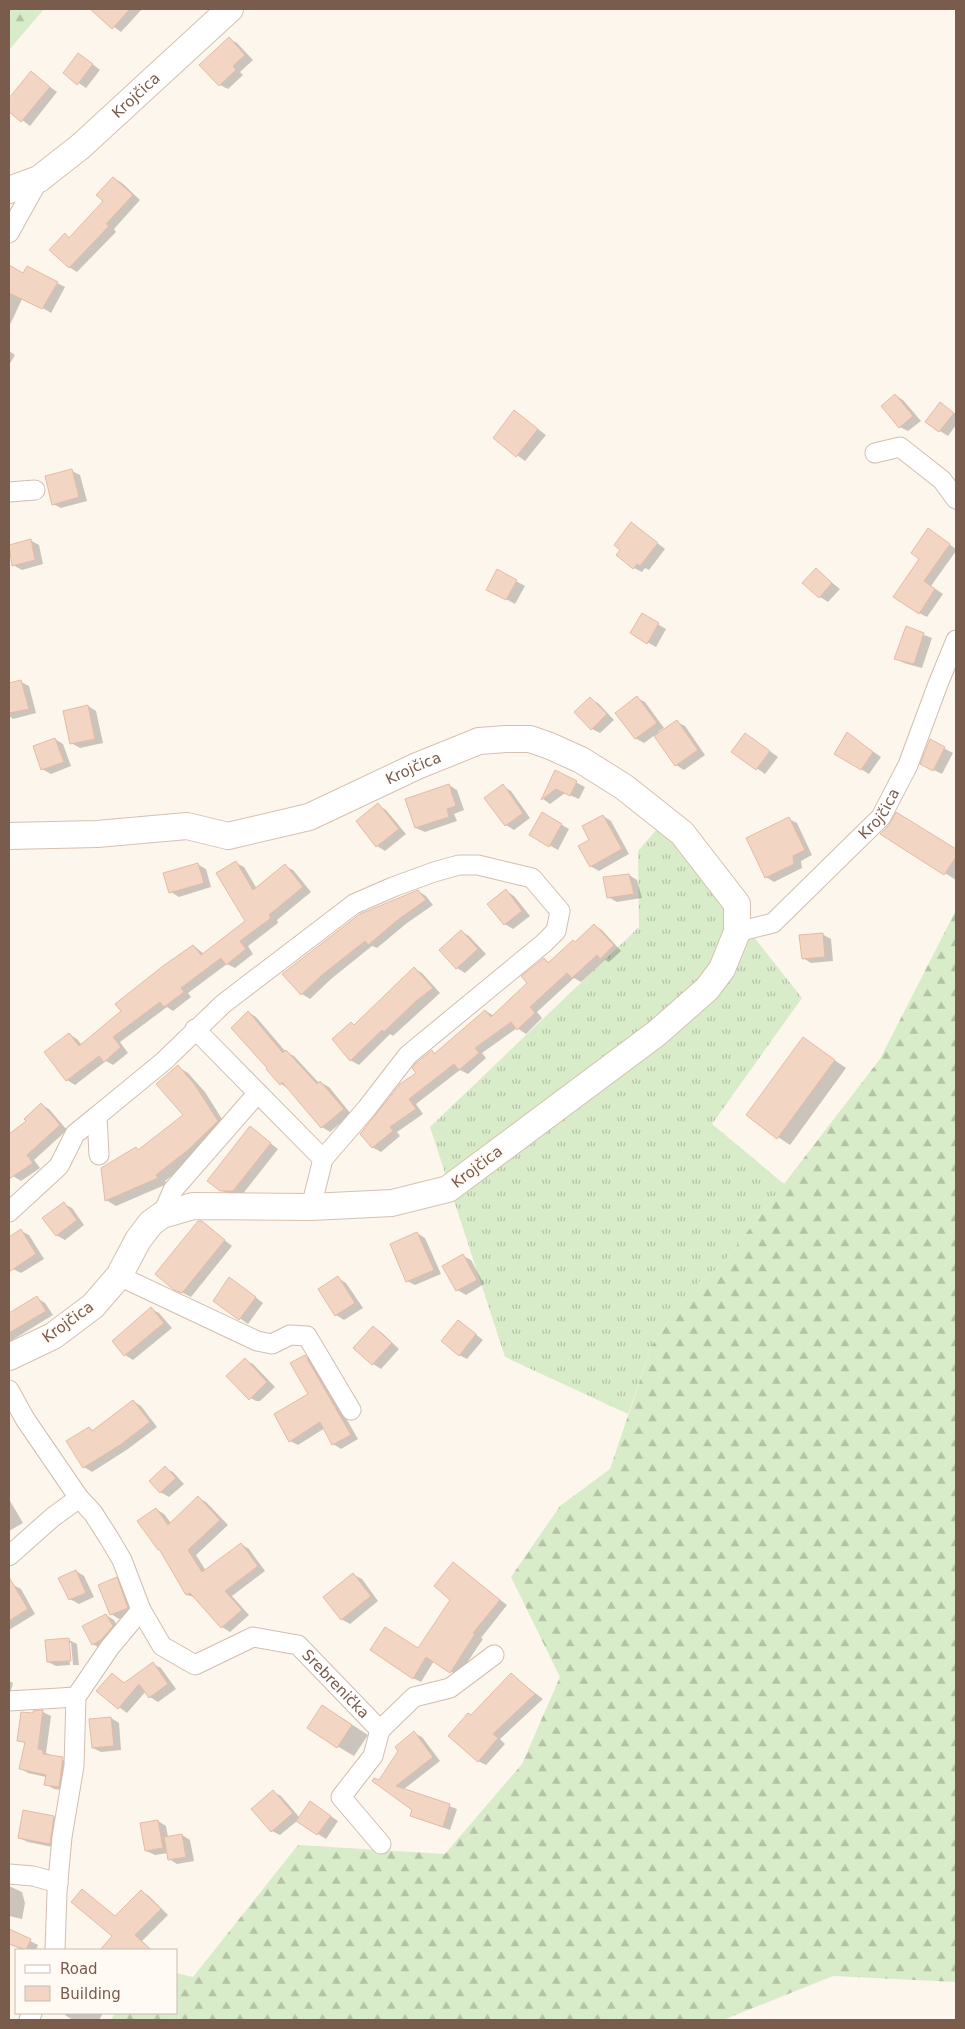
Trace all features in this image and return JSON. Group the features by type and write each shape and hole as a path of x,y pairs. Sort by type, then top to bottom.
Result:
{"main road":[{"name":"Krojčica","path":"9,190 39,179 81,146 230,9"},
{"name":"Krojčica","path":"9,836 97,834 187,826 228,836 309,817 416,766 480,742 530,739 588,764 624,787 682,833 737,904 737,932 722,969 707,989 657,1033 448,1189 392,1203 311,1207 194,1206 162,1215 151,1223 138,1240 119,1276 92,1306 52,1336 9,1357"}],"street":[{"name":"Krojčica","path":"9,233 39,179"},
{"path":"875,453 900,447 942,480 956,499"},
{"path":"9,492 34,490"},
{"name":"Krojčica","path":"737,932 773,923 881,817 908,765 956,640"},
{"path":"9,1212 59,1166 75,1134 164,1061 223,1004 354,904 393,887 459,865 478,865 532,878 560,911 556,931 537,949 408,1055 367,1108 323,1159 311,1207"},
{"path":"195,1029 323,1159"},
{"path":"162,1215 173,1190 257,1094"},
{"path":"97,1116 100,1156"},
{"path":"119,1276 257,1341 272,1344 290,1335 307,1336 351,1410"},
{"name":"Srebrenička","path":"9,1390 25,1419 79,1498 93,1513 122,1560 141,1610 162,1646 195,1665 253,1637 298,1646 380,1730"},
{"path":"9,1556 53,1517 79,1498"},
{"path":"55,1949 62,1837 74,1766 76,1696 110,1647 141,1610"},
{"name":"Srebrenička","path":"381,1844 341,1797 373,1756 380,1730 414,1697 450,1688 494,1655"},
{"path":"9,1701 76,1696"},
{"path":"9,1874 34,1876 58,1883"}],"green space":[{"path":"9,9 44,9 9,50"},
{"path":"663,822 802,998 712,1124 784,1184 721,1266 692,1287 652,1345 628,1414 505,1357 430,1127 639,927 638,851"},
{"path":"956,910 956,1982 833,1976 723,2020 111,2020 114,2014 178,2014 178,1973 193,1977 298,1845 445,1854 522,1764 560,1677 511,1577 560,1506 610,1469 652,1345 692,1287 721,1266 880,1059"}],"building":[{"path":"90,9 130,9 112,29"},
{"path":"229,37 245,55 233,66 236,70 219,86 199,65"},
{"path":"78,53 93,64 77,85 63,73"},
{"path":"31,71 50,87 21,122 9,112 9,98"},
{"path":"113,177 133,195 106,224 109,226 69,268 49,250 65,233 69,238 103,201 96,195"},
{"path":"9,265 23,273 27,266 58,282 42,309 9,293"},
{"path":"895,394 913,416 899,428 881,406"},
{"path":"940,402 954,413 939,432 925,422"},
{"path":"514,410 538,429 516,457 493,438"},
{"path":"72,469 79,497 52,505 45,476"},
{"path":"631,522 658,543 640,566 637,564 633,569 616,555 620,550 614,545"},
{"path":"928,528 950,544 924,581 935,589 919,614 893,597 919,559 911,553"},
{"path":"31,539 35,560 12,566 9,545"},
{"path":"816,568 832,583 819,598 802,583"},
{"path":"497,569 517,580 506,600 486,590"},
{"path":"642,613 659,623 647,644 630,633"},
{"path":"906,626 924,633 914,664 894,659"},
{"path":"21,680 29,709 9,713 9,683"},
{"path":"637,696 657,723 635,739 615,713"},
{"path":"590,697 607,714 591,730 574,712"},
{"path":"88,705 95,739 70,744 63,711"},
{"path":"677,720 698,750 675,766 654,736"},
{"path":"847,732 873,752 861,770 834,754"},
{"path":"745,733 770,751 756,770 731,752"},
{"path":"55,738 64,762 41,770 33,746"},
{"path":"930,739 945,747 933,771 920,764"},
{"path":"555,770 577,781 570,796 556,789 541,800"},
{"path":"449,784 456,806 447,809 449,817 415,828 405,799"},
{"path":"503,784 523,813 505,826 484,798"},
{"path":"378,803 399,829 376,847 356,821"},
{"path":"542,812 562,824 549,847 529,835"},
{"path":"896,812 956,849 956,857 944,875 880,834 889,825"},
{"path":"603,815 622,849 590,867 578,846 589,840 582,826"},
{"path":"789,817 805,850 793,856 794,864 765,878 746,838"},
{"path":"236,861 253,890 285,864 303,887 269,915 271,918 240,941 246,949 226,965 221,958 181,988 184,992 164,1007 160,1002 113,1037 121,1047 104,1062 99,1056 66,1081 44,1052 69,1033 79,1046 121,1011 115,1004 163,966 193,945 201,955 245,921 216,873"},
{"path":"198,863 204,883 169,893 163,873"},
{"path":"629,874 634,894 607,898 603,877"},
{"path":"506,889 522,911 504,925 487,904"},
{"path":"418,890 426,900 399,919 368,945 365,941 322,975 301,995 282,974 360,914"},
{"path":"594,924 614,945 600,959 597,955 572,978 567,973 530,1007 535,1013 517,1030 511,1022 475,1048 479,1053 459,1070 454,1064 409,1099 416,1109 390,1127 393,1131 372,1148 360,1134 400,1084 416,1073 412,1068 416,1063 432,1050 434,1054 485,1010 491,1017 527,983 521,976 544,958 548,963"},
{"path":"461,930 478,949 456,969 439,950"},
{"path":"823,933 825,957 802,959 799,935"},
{"path":"414,967 433,988 416,1001 384,1032 382,1030 350,1061 332,1039 351,1022 354,1025"},
{"path":"248,1011 283,1053 286,1050 317,1084 320,1081 344,1109 321,1128 282,1082 280,1085 231,1028"},
{"path":"803,1037 835,1060 777,1139 746,1115"},
{"path":"178,1065 195,1085 218,1121 188,1150 156,1175 158,1178 105,1201 101,1168 136,1147 138,1150 183,1115 156,1084"},
{"path":"41,1103 60,1125 27,1155 33,1163 9,1179 9,1134 26,1121 24,1119"},
{"path":"250,1126 271,1143 233,1191 220,1191 207,1181"},
{"path":"64,1202 77,1220 56,1236 42,1218"},
{"path":"198,1221 202,1221 225,1240 182,1293 174,1290 155,1274"},
{"path":"21,1229 36,1254 9,1272 9,1237"},
{"path":"417,1232 434,1270 406,1282 390,1244"},
{"path":"463,1254 477,1280 456,1291 442,1266"},
{"path":"338,1276 355,1303 335,1316 318,1289"},
{"path":"229,1277 256,1297 239,1320 213,1301"},
{"path":"37,1296 46,1311 9,1333 9,1313"},
{"path":"151,1307 164,1323 124,1356 112,1341"},
{"path":"458,1320 476,1334 459,1356 441,1341"},
{"path":"373,1326 392,1343 372,1365 353,1348"},
{"path":"305,1355 351,1435 332,1445 320,1422 289,1442 274,1414 308,1394 290,1363"},
{"path":"245,1358 267,1382 249,1400 226,1376"},
{"path":"133,1400 150,1422 120,1445 83,1468 66,1441 89,1427 92,1431"},
{"path":"165,1466 176,1478 160,1493 149,1481"},
{"path":"198,1496 220,1520 188,1550 202,1572 241,1543 258,1566 225,1591 242,1610 221,1628 190,1593 186,1595 159,1549 137,1521 156,1508 168,1525"},
{"path":"453,1562 500,1600 473,1633 475,1634 450,1673 426,1657 413,1679 370,1650 385,1627 418,1648 450,1600 434,1586"},
{"path":"76,1570 86,1593 69,1600 58,1578"},
{"path":"353,1573 371,1596 341,1620 323,1597"},
{"path":"9,1577 28,1609 9,1621"},
{"path":"117,1577 128,1608 110,1615 98,1585"},
{"path":"106,1614 113,1626 101,1640 92,1645 82,1626"},
{"path":"69,1638 71,1661 47,1662 45,1640"},
{"path":"153,1662 168,1684 149,1698 139,1684 118,1709 96,1691 112,1673 124,1683"},
{"path":"511,1673 535,1694 493,1734 498,1738 478,1762 448,1736 468,1713 471,1715"},
{"path":"322,1705 352,1725 337,1748 307,1728"},
{"path":"43,1710 38,1749 43,1750 43,1754 63,1757 59,1787 44,1785 46,1775 19,1769 25,1742 17,1741 21,1712 33,1713 33,1711"},
{"path":"111,1717 114,1746 92,1748 89,1719"},
{"path":"414,1731 433,1757 396,1786 450,1804 443,1827 410,1816 412,1810 372,1781 374,1778 379,1780 398,1751 395,1747"},
{"path":"273,1790 293,1813 271,1832 251,1809"},
{"path":"310,1801 331,1816 317,1835 296,1821"},
{"path":"23,1810 54,1816 50,1844 18,1838"},
{"path":"158,1820 163,1848 145,1851 140,1823"},
{"path":"182,1834 186,1857 168,1860 164,1837"},
{"path":"82,1889 115,1916 141,1890 161,1909 135,1935 150,1949 101,1949 112,1936 71,1902"},
{"path":"9,1929 31,1939 26,1949 9,1944"}]}
